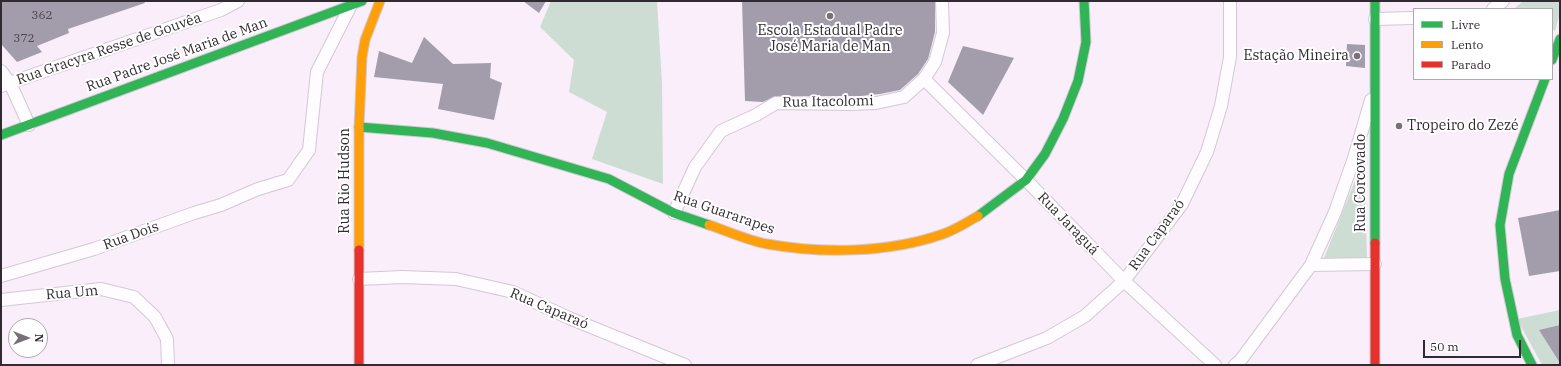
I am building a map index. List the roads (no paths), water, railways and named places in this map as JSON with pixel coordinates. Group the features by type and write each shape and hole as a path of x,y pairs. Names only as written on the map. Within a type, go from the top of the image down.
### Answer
{"street":[{"name":"Rua Gracyra Resse de Gouvêa","path":"5,85 221,10 238,1"},
{"name":"Rua Rio Hudson","path":"359,365 359,127 362,57 365,40 380,1"},
{"name":"Rua Itacolomi","path":"674,213 695,166 721,131 756,115 776,103 876,103 904,97 924,79 935,62 943,33 942,1"},
{"name":"Rua Guararapes","path":"359,127 433,133 487,143 609,179 674,213 766,244 812,249 868,249 907,245 944,234 979,216 1026,180 1045,154 1063,119 1078,80 1086,42 1084,1"},
{"name":"Rua Caparaó","path":"977,365 1048,338 1085,316 1124,281 1182,204 1207,152 1221,106 1230,57 1230,1"},
{"name":"Rua Corcovado","path":"1375,1 1375,365"},
{"path":"1494,8 1503,1"},
{"name":"Rua Padre José Maria de Man","path":"1,135 356,3"},
{"name":"Rua Dois","path":"1,276 94,249 194,213 221,205 258,189 288,180 309,150 317,72 356,3"},
{"path":"1375,19 1413,18"},
{"path":"1553,56 1557,39"},
{"path":"1,71 5,85 29,125"},
{"name":"Rua Jaraguá","path":"924,79 1026,180 1124,281 1215,365"},
{"path":"1532,365 1517,335 1505,279 1500,225 1509,174 1545,80"},
{"path":"1235,365 1249,349 1311,265 1335,212 1354,158 1376,86"},
{"path":"1311,265 1376,264"},
{"name":"Rua Caparaó","path":"359,279 402,277 456,279 513,292 569,318 684,365"},
{"name":"Rua Um","path":"1,300 101,289 134,297 155,317 167,339 168,365"}],"place":[{"name":"Escola Estadual Padre José Maria de Man","path":"830,16"},
{"name":"Estação Mineira","path":"1357,56"},
{"name":"Tropeiro do Zezé","path":"1399,126"}]}
